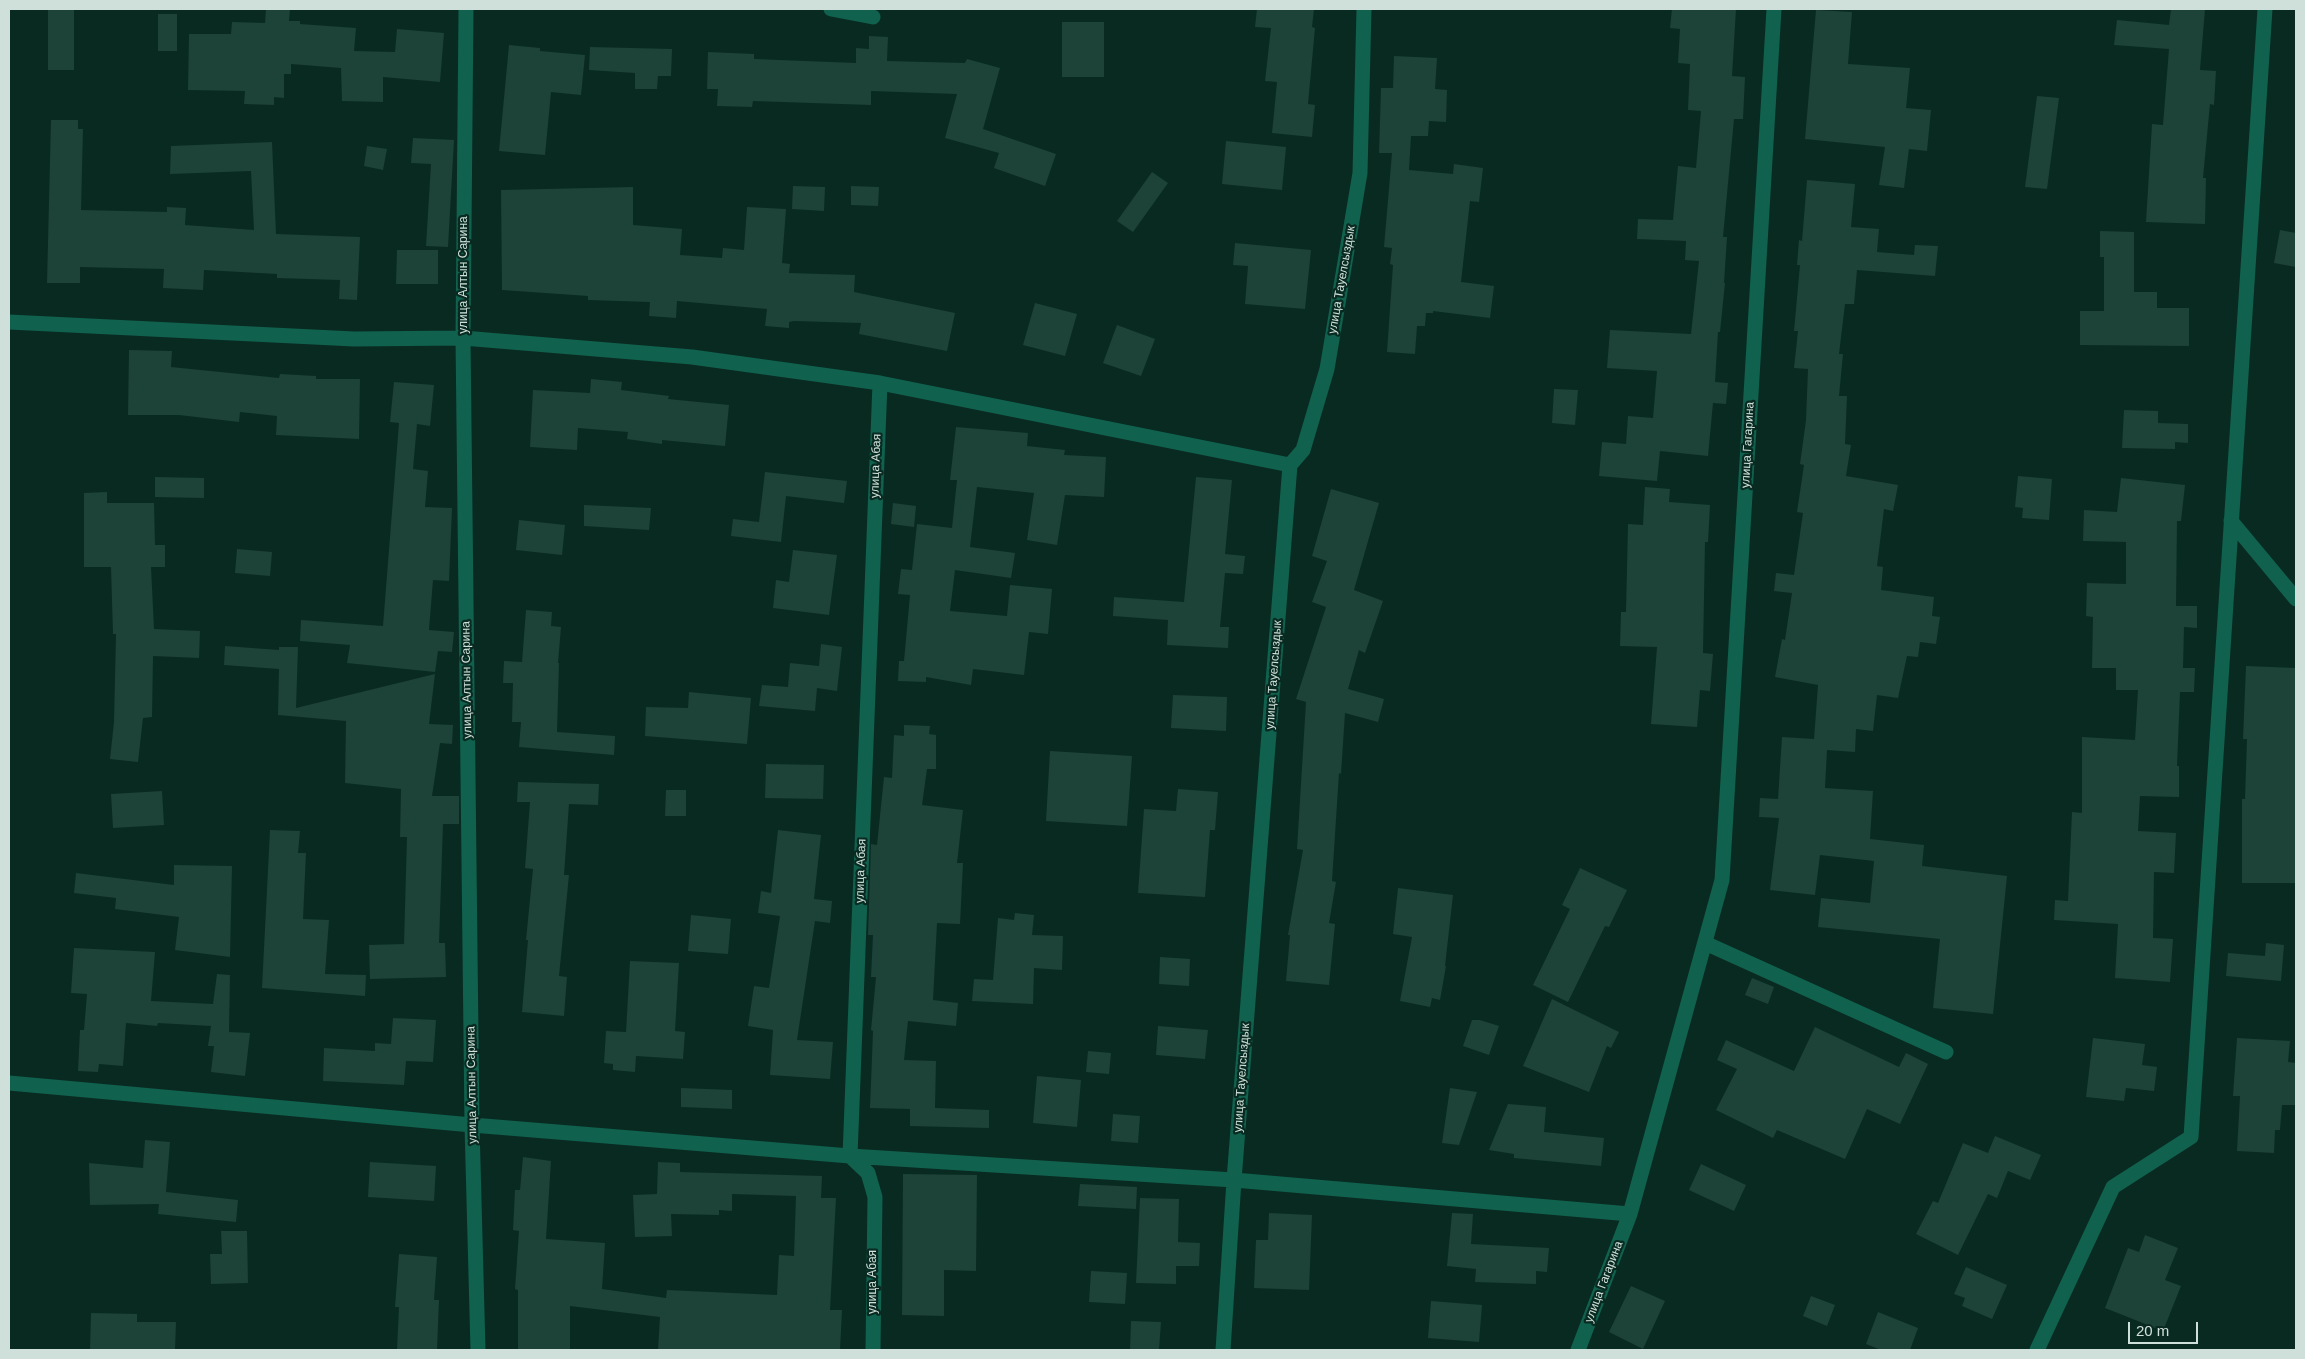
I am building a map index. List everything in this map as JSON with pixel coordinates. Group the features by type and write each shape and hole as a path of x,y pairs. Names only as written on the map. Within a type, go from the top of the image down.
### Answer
{"street":[{"name":"улица Алтын Сарина","path":"466,9 463,338 472,1125 478,1350"},
{"path":"831,9 873,17"},
{"name":"улица Тауелсыздык","path":"1224,1350 1234,1180 1290,465 1303,450 1327,369 1360,173 1364,9"},
{"name":"улица Гагарина","path":"1578,1350 1630,1214 1722,880 1774,9"},
{"path":"2037,1350 2112,1187 2191,1137 2265,9"},
{"path":"9,322 354,339 463,338 692,357 880,383 1290,465"},
{"name":"улица Абая","path":"873,1350 875,1197 868,1173 850,1156 880,383"},
{"path":"2231,521 2296,599"},
{"path":"1705,944 1946,1052"},
{"path":"9,1082 472,1125 850,1156 1234,1180 1630,1214"}],"building":[{"path":"48,9 74,9 74,70 48,70"},
{"path":"266,9 290,9 289,21 300,21 300,24 356,28 354,51 395,52 397,29 444,33 440,82 383,77 383,102 342,101 341,68 291,64 291,74 284,74 284,98 274,97 274,105 244,104 245,91 188,90 189,34 231,34 232,22 265,23"},
{"path":"1257,9 1314,9 1312,27 1315,28 1308,104 1315,105 1312,137 1272,133 1277,82 1265,81 1271,28 1255,27"},
{"path":"1672,9 1736,9 1732,76 1745,77 1743,119 1734,119 1723,237 1727,237 1725,283 1720,332 1718,332 1715,382 1728,383 1726,404 1713,403 1708,456 1660,451 1657,481 1599,476 1602,442 1626,444 1628,416 1653,418 1657,371 1607,368 1610,330 1691,334 1699,261 1685,260 1686,241 1637,239 1638,219 1673,220 1678,166 1696,168 1701,111 1688,110 1690,64 1678,63 1680,29 1670,28"},
{"path":"2171,9 2205,9 2200,70 2216,71 2214,105 2210,104 2203,178 2206,178 2205,224 2146,222 2152,124 2163,125 2169,49 2114,45 2117,20 2169,25"},
{"path":"1816,10 1852,12 1848,64 1910,68 1906,108 1931,110 1927,151 1909,149 1904,188 1879,185 1885,147 1805,139"},
{"path":"158,14 177,14 177,51 158,51"},
{"path":"1062,22 1104,22 1104,77 1062,77"},
{"path":"869,36 888,37 887,61 965,63 967,59 1000,68 983,129 1056,154 1045,186 994,168 999,153 945,138 957,94 871,91 871,105 753,101 752,107 717,106 718,89 707,89 708,52 754,54 754,59 856,63 856,48 869,49"},
{"path":"509,45 540,48 540,51 585,55 581,95 551,92 545,155 499,151"},
{"path":"590,47 672,49 671,76 658,76 657,89 635,89 635,73 589,70"},
{"path":"1394,56 1437,58 1435,89 1447,90 1446,122 1429,121 1428,136 1411,136 1409,170 1453,174 1454,164 1483,168 1479,202 1470,201 1461,282 1494,286 1490,318 1433,311 1433,313 1426,313 1425,326 1417,326 1415,354 1387,352 1393,265 1390,264 1392,248 1384,247 1392,153 1379,153 1381,88 1393,88"},
{"path":"2037,96 2059,98 2047,189 2025,187"},
{"path":"51,120 78,120 78,129 83,129 81,210 167,212 167,207 186,208 185,225 254,230 251,171 170,174 171,146 272,142 276,234 360,237 357,300 339,299 340,280 277,278 277,274 204,270 203,290 163,288 164,269 80,267 80,283 47,283"},
{"path":"413,138 454,140 448,247 426,246 431,164 411,163"},
{"path":"1226,141 1286,147 1282,190 1222,184"},
{"path":"367,146 387,149 383,170 364,166"},
{"path":"1152,172 1168,183 1133,232 1117,221"},
{"path":"1807,180 1855,184 1851,227 1879,229 1877,252 1914,255 1915,245 1938,246 1935,276 1857,270 1854,304 1845,304 1839,354 1843,354 1839,396 1847,396 1845,444 1851,445 1846,476 1898,485 1893,511 1884,509 1877,566 1883,567 1881,590 1934,597 1932,616 1940,617 1936,644 1920,642 1918,657 1907,656 1898,698 1877,695 1873,731 1856,729 1855,752 1827,750 1825,788 1873,791 1870,839 1924,845 1922,866 2007,876 1993,1014 1933,1008 1940,939 1818,927 1821,898 1870,903 1874,861 1820,855 1815,895 1770,890 1779,818 1759,817 1760,798 1778,799 1782,737 1814,739 1818,685 1775,677 1782,639 1785,640 1792,593 1774,591 1776,573 1794,575 1803,513 1797,512 1804,465 1800,464 1806,420 1808,369 1794,368 1798,331 1794,331 1800,265 1797,265 1799,240 1802,241"},
{"path":"793,186 825,187 824,211 792,209"},
{"path":"851,186 879,187 878,206 851,205"},
{"path":"633,187 633,225 682,229 680,255 722,258 723,248 744,250 747,207 786,209 782,263 790,264 789,273 855,275 854,292 955,313 947,351 859,334 861,323 794,321 789,322 789,328 765,326 767,309 677,301 676,318 649,316 650,302 588,300 588,296 502,290 501,190"},
{"path":"2280,230 2296,233 2296,267 2274,263"},
{"path":"2100,231 2134,232 2134,292 2157,292 2157,308 2189,308 2189,346 2080,345 2080,311 2104,311 2104,257 2100,257"},
{"path":"1235,243 1311,250 1305,309 1245,304 1248,266 1233,265"},
{"path":"397,250 438,250 438,284 396,284"},
{"path":"1035,303 1077,314 1065,356 1023,345"},
{"path":"1117,325 1155,339 1141,376 1103,363"},
{"path":"129,350 172,351 171,367 279,378 280,374 316,376 316,379 360,379 359,439 276,435 277,416 240,412 239,422 179,415 128,415"},
{"path":"591,379 622,382 621,390 669,396 668,399 729,405 725,446 662,440 662,444 627,439 628,432 578,428 577,450 530,447 533,390 590,393"},
{"path":"394,382 434,385 430,426 417,424 413,469 428,471 425,507 452,508 449,581 433,580 429,630 454,632 452,652 438,651 435,672 347,663 350,645 300,641 301,620 383,626 399,423 390,422"},
{"path":"1554,389 1578,390 1575,425 1552,423"},
{"path":"2124,410 2158,411 2158,423 2188,424 2188,443 2175,442 2175,449 2122,448"},
{"path":"956,427 1028,433 1027,446 1065,450 1064,455 1106,457 1104,497 1065,495 1057,545 1027,540 1034,493 977,487 970,547 1015,553 1011,578 955,570 950,611 1007,616 1010,585 1052,589 1048,634 1029,632 1024,675 973,669 971,685 926,677 926,682 898,681 899,661 904,661 910,595 898,594 901,569 912,570 917,524 952,528 957,480 950,480"},
{"path":"765,472 847,481 844,503 786,496 781,542 731,536 733,519 759,522"},
{"path":"2018,476 2052,479 2049,520 2022,518 2023,508 2015,507"},
{"path":"155,477 204,478 204,498 155,497"},
{"path":"1196,477 1232,480 1225,554 1245,556 1243,574 1225,573 1220,627 1229,627 1228,648 1167,645 1168,620 1113,616 1114,597 1184,602"},
{"path":"2121,478 2185,485 2181,521 2177,521 2176,606 2197,606 2197,628 2184,627 2183,668 2195,668 2194,692 2180,692 2177,766 2179,766 2179,797 2140,796 2138,831 2176,833 2174,873 2154,872 2153,938 2173,939 2170,982 2115,978 2118,924 2054,920 2055,900 2068,901 2072,812 2082,813 2082,737 2135,740 2138,690 2116,690 2116,668 2092,668 2093,617 2086,616 2087,583 2126,584 2126,542 2083,541 2084,510 2117,512"},
{"path":"1645,487 1670,489 1669,502 1710,505 1708,542 1705,542 1703,653 1713,654 1710,691 1700,690 1697,727 1651,724 1657,647 1620,646 1621,612 1626,612 1628,524 1643,525"},
{"path":"1331,489 1379,503 1354,590 1383,601 1365,653 1359,650 1348,689 1384,699 1378,722 1345,713 1332,881 1336,882 1329,923 1335,924 1329,985 1286,981 1290,935 1288,935 1303,850 1297,849 1306,702 1296,699 1326,607 1312,602 1327,561 1312,556"},
{"path":"107,492 107,503 154,503 155,545 165,545 165,567 151,567 154,629 200,631 199,658 153,656 152,717 143,718 138,762 110,759 114,722 116,634 113,634 111,567 84,567 84,493"},
{"path":"893,503 916,506 914,527 891,524"},
{"path":"584,505 651,508 649,530 584,526"},
{"path":"519,520 565,525 562,555 516,550"},
{"path":"237,549 272,552 270,576 235,573"},
{"path":"793,550 837,555 829,615 773,608 776,580 789,582"},
{"path":"526,610 552,612 551,626 561,627 558,663 557,732 615,736 614,755 519,747 521,722 512,722 513,683 503,683 504,661 522,662"},
{"path":"821,644 842,647 837,691 817,688 815,711 759,706 762,685 788,687 790,663 819,666"},
{"path":"225,646 279,650 279,647 298,647 296,708 435,674 429,724 453,725 452,744 440,743 432,796 459,796 459,824 443,824 439,943 445,943 446,977 370,979 369,945 404,944 407,837 400,837 401,789 345,783 346,721 278,715 279,669 224,665"},
{"path":"2246,666 2296,668 2296,883 2242,883 2242,799 2245,799 2247,739 2243,739"},
{"path":"689,692 751,698 747,744 645,736 646,707 688,708"},
{"path":"1173,695 1227,697 1226,731 1171,728"},
{"path":"904,725 930,726 929,734 936,735 936,769 927,769 922,805 963,810 957,863 963,863 960,924 937,923 933,1000 958,1003 956,1026 908,1021 904,1060 936,1061 935,1108 989,1110 989,1128 910,1126 910,1109 870,1108 873,1031 871,1030 876,977 871,977 873,935 868,935 871,844 877,845 884,777 892,778 894,735 904,736"},
{"path":"1050,751 1132,756 1127,826 1046,821"},
{"path":"766,764 824,765 823,799 765,798"},
{"path":"518,782 599,784 598,805 569,804 564,875 569,875 559,976 567,977 564,1016 522,1012 528,940 526,940 533,869 525,868 530,802 517,802"},
{"path":"1178,789 1218,792 1215,830 1210,830 1205,897 1138,893 1144,809 1176,811"},
{"path":"666,790 686,790 686,816 665,816"},
{"path":"162,791 164,825 113,828 111,794"},
{"path":"270,830 300,831 298,853 306,853 303,919 329,920 325,974 366,975 365,996 262,988"},
{"path":"778,830 821,835 814,899 832,901 830,923 815,921 797,1040 833,1042 830,1079 770,1075 773,1030 748,1026 754,986 769,988 780,916 758,913 761,891 771,893"},
{"path":"174,865 232,866 230,957 175,950 179,917 115,909 116,898 74,893 76,873 174,885"},
{"path":"1580,868 1627,890 1609,927 1605,926 1568,1002 1533,985 1570,909 1562,905"},
{"path":"1398,888 1453,895 1446,966 1440,1000 1432,998 1430,1007 1400,1001 1412,937 1393,934"},
{"path":"1015,913 1034,915 1032,935 1063,936 1062,970 1034,968 1033,1004 972,1001 974,979 993,980 998,918 1014,920"},
{"path":"691,915 731,919 728,954 688,951"},
{"path":"2266,943 2284,945 2281,981 2226,976 2228,953 2265,956"},
{"path":"74,948 155,952 151,1001 213,1004 217,974 230,975 229,1032 250,1033 245,1076 211,1072 214,1046 208,1046 211,1026 158,1023 157,1026 126,1023 123,1066 99,1064 98,1072 78,1071 80,1030 84,1030 87,994 71,993"},
{"path":"1160,957 1190,959 1189,986 1159,984"},
{"path":"630,961 679,963 675,1031 685,1032 683,1059 636,1056 635,1072 613,1070 613,1064 604,1063 606,1031 626,1032"},
{"path":"1752,978 1774,987 1768,1004 1745,995"},
{"path":"1552,999 1619,1032 1611,1048 1607,1046 1589,1092 1523,1066"},
{"path":"393,1018 436,1020 433,1062 406,1061 404,1085 323,1081 324,1048 375,1051 375,1043 391,1044"},
{"path":"1472,1020 1480,1020 1499,1026 1489,1055 1463,1046"},
{"path":"1158,1026 1208,1030 1205,1059 1156,1055"},
{"path":"1815,1027 1899,1067 1906,1053 1928,1064 1900,1124 1867,1109 1845,1159 1777,1130 1773,1138 1716,1110 1737,1069 1717,1060 1726,1040 1794,1071"},
{"path":"2093,1038 2145,1044 2142,1065 2157,1067 2154,1091 2126,1088 2124,1101 2086,1097"},
{"path":"2237,1038 2290,1041 2288,1062 2296,1063 2296,1105 2282,1105 2280,1130 2275,1130 2274,1153 2237,1151 2240,1096 2233,1096"},
{"path":"1088,1051 1111,1053 1109,1074 1086,1072"},
{"path":"1037,1076 1081,1080 1077,1127 1033,1123"},
{"path":"681,1088 732,1090 732,1109 681,1107"},
{"path":"1450,1088 1477,1092 1459,1145 1442,1143"},
{"path":"1508,1104 1546,1107 1544,1132 1604,1138 1601,1166 1514,1158 1514,1154 1489,1150"},
{"path":"1113,1114 1140,1116 1138,1143 1111,1141"},
{"path":"1995,1136 2041,1155 2030,1180 2008,1171 1997,1198 1988,1194 1958,1255 1916,1234 1933,1201 1938,1203 1963,1143 1988,1153"},
{"path":"145,1140 170,1142 166,1192 238,1200 236,1222 158,1214 159,1204 90,1205 89,1163 143,1168"},
{"path":"523,1157 551,1161 546,1239 605,1243 602,1289 666,1298 667,1290 777,1295 779,1255 794,1256 796,1196 732,1194 732,1211 719,1210 719,1215 671,1214 672,1236 635,1237 633,1195 657,1194 658,1162 680,1163 680,1172 822,1176 821,1198 836,1198 830,1310 842,1310 840,1350 658,1350 660,1317 570,1306 570,1350 518,1350 518,1290 515,1289 519,1231 513,1230 515,1190 520,1190"},
{"path":"370,1162 436,1166 434,1201 368,1197"},
{"path":"1701,1164 1746,1185 1734,1211 1689,1190"},
{"path":"903,1174 977,1175 976,1271 944,1270 944,1316 902,1315"},
{"path":"1080,1184 1137,1187 1136,1209 1078,1206"},
{"path":"1140,1198 1179,1199 1178,1242 1200,1243 1199,1266 1176,1266 1176,1284 1136,1283"},
{"path":"1269,1213 1312,1215 1309,1290 1254,1288 1256,1240 1268,1240"},
{"path":"1452,1213 1473,1214 1471,1244 1549,1248 1547,1272 1536,1271 1536,1284 1475,1282 1476,1269 1447,1266"},
{"path":"221,1231 247,1231 248,1283 211,1284 210,1254 222,1254"},
{"path":"2145,1235 2178,1248 2165,1280 2181,1286 2163,1331 2105,1308 2128,1248 2139,1252"},
{"path":"399,1254 437,1257 434,1300 439,1300 437,1350 397,1350 399,1307 395,1307"},
{"path":"1966,1267 2007,1285 1992,1319 1962,1306 1965,1298 1954,1294"},
{"path":"1091,1271 1127,1273 1125,1304 1089,1302"},
{"path":"1631,1286 1665,1301 1643,1349 1609,1332"},
{"path":"1811,1296 1835,1305 1827,1326 1803,1316"},
{"path":"1431,1301 1482,1305 1479,1342 1428,1338"},
{"path":"1878,1312 1918,1328 1910,1350 1881,1350 1866,1344"},
{"path":"91,1313 137,1314 137,1322 176,1322 175,1350 90,1350"},
{"path":"1131,1321 1161,1322 1159,1350 1130,1350"}]}
